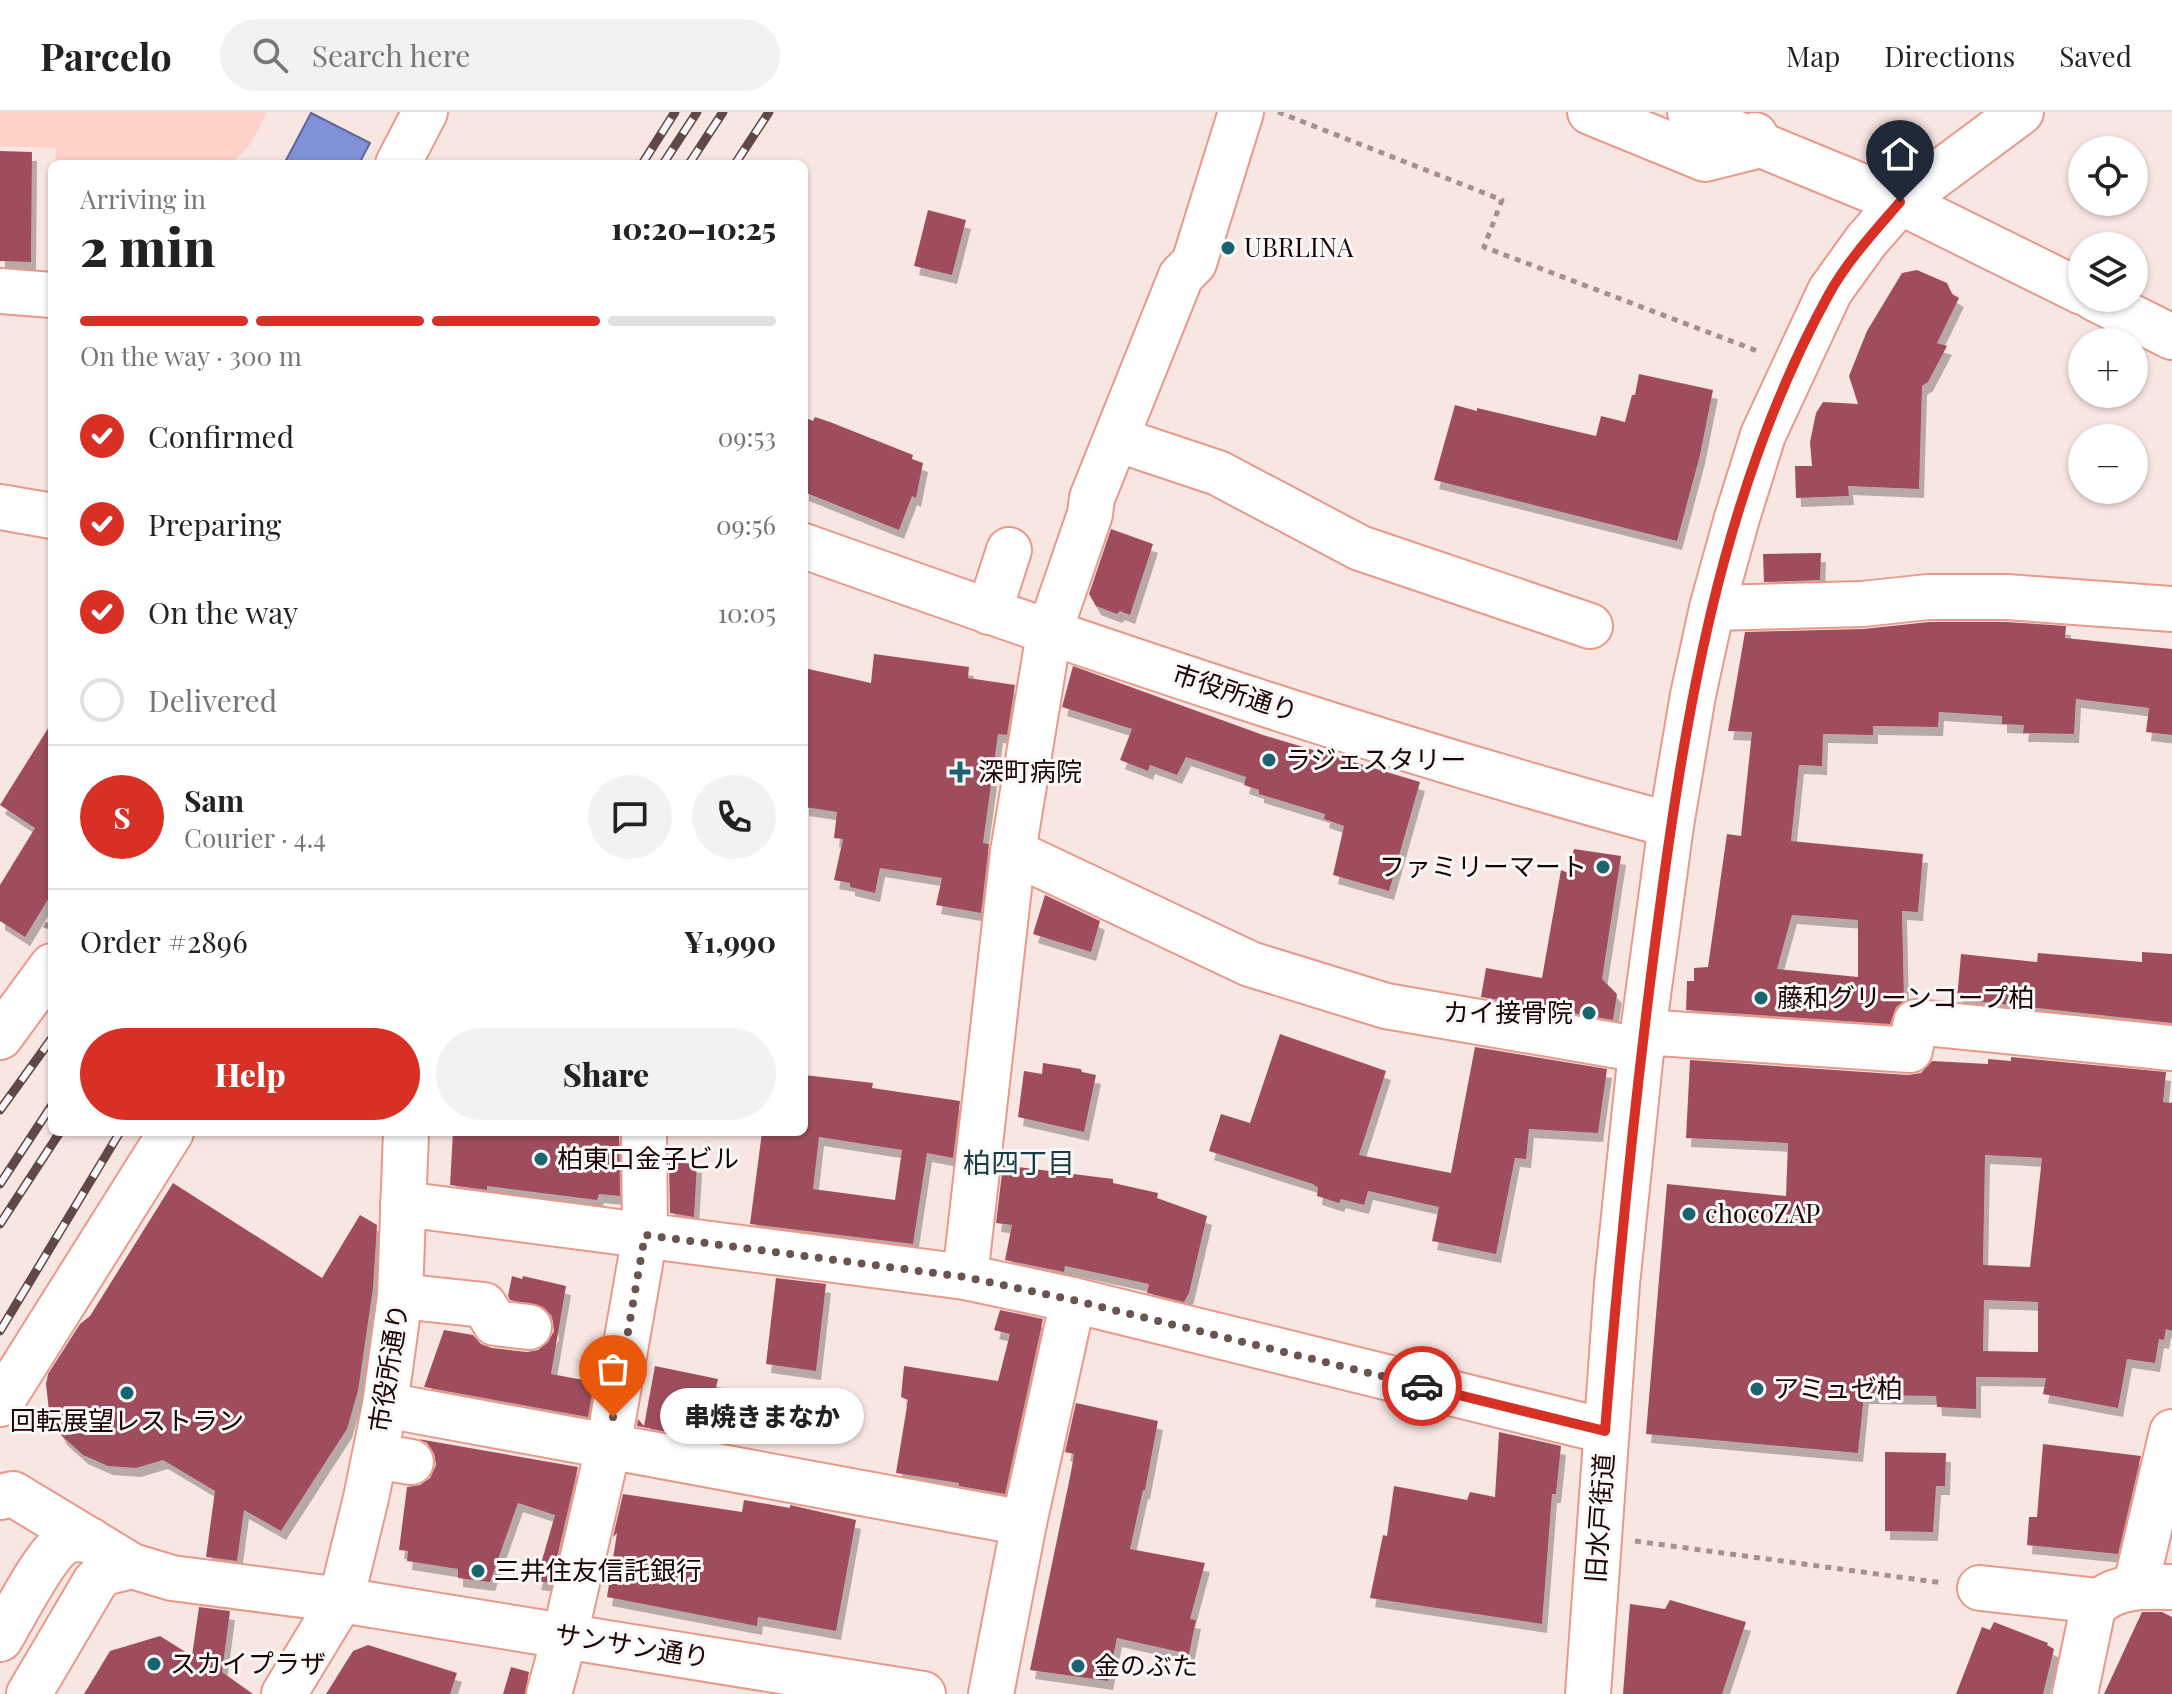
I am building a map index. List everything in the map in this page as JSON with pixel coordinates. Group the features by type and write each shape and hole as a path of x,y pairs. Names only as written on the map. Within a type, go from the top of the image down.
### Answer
{"street":[{"path":"400,160 425,112"},
{"path":"965,1277 1013,852 1049,633 1090,514 1092,498 1181,276 1194,263 1241,112"},
{"path":"1590,112 1705,159 1725,122 1900,202 2068,285"},
{"name":"旧水戸街道","path":"1588,1694 1617,1284 1642,1041 1671,825 1693,695 1712,608 1763,435 1830,291 1866,241 1900,202 2013,114"},
{"path":"0,291 48,295"},
{"path":"2122,312 2172,337"},
{"path":"1116,439 1218,473 1360,548 1590,626"},
{"path":"0,507 48,515"},
{"name":"市役所通り","path":"808,547 1049,633 1527,786 1671,825"},
{"path":"989,612 1009,550"},
{"path":"1712,608 2007,597 2172,609"},
{"path":"1013,852 1250,964 1386,1006 1642,1041 1910,1050 1916,1022 2172,1048"},
{"path":"0,1037 48,971"},
{"path":"0,1404 168,1136"},
{"name":"市役所通り","path":"284,1694 341,1600 393,1459 385,1405 400,1296 406,1136"},
{"path":"549,1694 608,1448 645,1235 644,1136"},
{"path":"403,1204 965,1277 1073,1300 1605,1431"},
{"path":"400,1296 484,1305 495,1323 529,1313"},
{"path":"991,1694 1024,1523 1073,1300"},
{"path":"385,1405 1024,1523"},
{"path":"2136,1591 2172,1432"},
{"name":"サンサン通り","path":"4,1492 132,1566 172,1578 341,1600 923,1694"},
{"path":"0,1639 52,1553 65,1542 90,1540"},
{"path":"29,1694 95,1582 104,1573 132,1566"},
{"path":"1980,1588 2136,1591"},
{"path":"2075,1694 2093,1608 2136,1591"}],"path":[{"path":"1277,112 1502,200 1484,247 1794,365"},
{"path":"1599,1536 1980,1588"}],"shaded area":[{"path":"0,112 267,112 251,143 236,160 55,160 56,148 0,146"}],"water":[{"path":"311,113 370,143 361,160 286,160"}],"building":[{"path":"0,151 32,152 31,262 0,261"},
{"path":"928,210 966,220 952,275 914,266"},
{"path":"1917,270 1947,283 1952,294 1959,298 1937,343 1947,346 1928,382 1922,386 1919,489 1848,486 1849,496 1796,498 1795,466 1812,466 1810,442 1816,413 1823,402 1858,404 1849,376 1867,331 1902,273"},
{"path":"1639,374 1713,390 1700,455 1677,541 1434,480 1455,405 1596,436 1601,416 1625,422"},
{"path":"815,417 830,422 913,455 912,459 923,463 916,498 912,496 899,530 808,494 808,419 813,421"},
{"path":"1111,529 1153,544 1130,615 1096,606 1089,594"},
{"path":"1821,553 1820,580 1764,582 1763,554"},
{"path":"1929,622 2006,622 2066,626 2065,638 2172,649 2172,735 2146,732 2149,708 2076,699 2074,734 2023,733 2024,725 2002,724 2002,716 1939,712 1938,727 1873,726 1873,735 1823,734 1822,766 1799,765 1791,841 1923,854 1918,912 1902,911 1904,1001 1896,1007 1890,1024 1686,1010 1687,981 1694,981 1694,968 1708,967 1727,834 1741,836 1752,732 1728,731 1745,632 1863,629","holes":["1792,915 1858,920 1858,977 1777,969"]},
{"path":"874,654 969,667 968,678 1015,685 1007,735 998,734 983,843 989,844 981,913 936,905 942,878 880,868 875,893 834,880 843,839 834,838 837,812 808,808 808,669 871,683"},
{"path":"1073,666 1263,735 1420,782 1389,891 1333,875 1344,826 1324,819 1325,814 1259,794 1259,790 1244,785 1246,777 1186,757 1177,775 1150,765 1148,771 1120,760 1132,729 1062,707"},
{"path":"48,728 48,900 25,937 0,921 0,885 35,828 0,805"},
{"path":"1574,849 1621,856 1602,979 1617,994 1613,1020 1481,997 1486,968 1542,978 1561,870 1568,873"},
{"path":"1045,895 1100,921 1091,952 1033,934"},
{"path":"2142,952 2172,954 2172,1023 1957,999 1961,954 2037,962 2038,953 2142,962"},
{"path":"1280,1034 1386,1071 1359,1155 1451,1173 1475,1047 1607,1069 1598,1133 1529,1129 1526,1159 1515,1158 1496,1254 1432,1241 1439,1207 1368,1191 1364,1205 1341,1199 1339,1203 1317,1196 1318,1188 1313,1184 1209,1151 1221,1114 1250,1123"},
{"path":"2011,1057 2166,1072 2163,1102 2172,1103 2172,1331 2166,1329 2164,1340 2159,1339 2155,1363 2127,1359 2118,1408 2043,1394 2046,1378 1976,1377 1976,1409 1937,1407 1936,1396 1864,1395 1858,1453 1646,1434 1667,1184 1786,1196 1788,1143 1686,1138 1690,1060 1908,1075 1921,1073 1932,1061 1988,1064 1988,1059 2011,1061","holes":["1985,1155 2042,1158 2030,1267 1983,1265","1984,1300 2038,1302 2038,1352 1983,1351"]},
{"path":"1043,1063 1081,1069 1082,1072 1096,1075 1084,1132 1018,1117 1024,1071 1042,1074"},
{"path":"808,1075 873,1083 872,1088 960,1101 953,1158 927,1153 913,1244 750,1224 761,1136 808,1136","holes":["819,1137 902,1150 895,1200 813,1189"]},
{"name":"柏東口金子ビル","path":"453,1136 619,1136 620,1196 599,1194 597,1200 487,1186 487,1190 450,1185"},
{"path":"669,1162 697,1164 694,1217 670,1213"},
{"path":"1003,1165 1113,1179 1113,1183 1158,1193 1157,1198 1207,1216 1189,1293 1184,1302 1147,1293 1149,1284 1065,1266 1064,1272 1005,1260 1012,1225 996,1223"},
{"path":"173,1183 322,1278 360,1215 377,1225 373,1288 358,1391 347,1429 281,1531 244,1510 237,1561 206,1557 215,1491 163,1460 136,1468 108,1466 83,1455 62,1436 49,1411 48,1374 80,1324 90,1316"},
{"path":"512,1276 566,1286 551,1374 594,1382 588,1417 424,1387 444,1330 473,1335 481,1344 492,1348 527,1352 538,1350 548,1342 554,1331 552,1316 543,1307 510,1300"},
{"path":"776,1278 826,1284 816,1371 766,1364"},
{"path":"1000,1310 1043,1319 1005,1494 896,1473 908,1400 901,1397 904,1366 998,1381 1010,1334 994,1330"},
{"path":"655,1366 718,1379 704,1439 637,1426 638,1419 644,1426"},
{"path":"1076,1403 1158,1421 1130,1549 1205,1563 1190,1619 1196,1620 1189,1654 1117,1638 1108,1681 1030,1670 1071,1472 1074,1454 1065,1452"},
{"path":"1499,1432 1561,1446 1556,1494 1552,1494 1542,1624 1370,1598 1383,1535 1387,1536 1394,1486 1467,1500 1470,1492 1495,1497"},
{"path":"418,1439 578,1467 551,1583 536,1581 555,1515 518,1503 490,1582 458,1578 458,1569 407,1561 408,1551 399,1550 407,1487 420,1485 430,1478 436,1465 434,1453 427,1443"},
{"path":"2043,1444 2141,1456 2118,1554 2027,1545 2029,1517 2037,1517"},
{"path":"1885,1452 1946,1453 1945,1486 1936,1486 1933,1532 1885,1531"},
{"path":"623,1494 742,1512 744,1500 790,1508 790,1505 856,1520 836,1631 758,1617 757,1626 607,1597 617,1533 613,1537"},
{"path":"1670,1600 1746,1622 1722,1694 1623,1694 1630,1604 1665,1609"},
{"name":"スカイプラザ","path":"199,1607 230,1611 222,1672 253,1694 84,1694 110,1651 160,1636 192,1656"},
{"path":"2142,1612 2162,1612 2172,1617 2172,1694 2104,1694"},
{"path":"1994,1622 2048,1643 2054,1649 2043,1694 1956,1694 1982,1627 1990,1630"},
{"path":"368,1645 457,1673 450,1694 326,1694 353,1651"},
{"path":"511,1667 529,1672 525,1694 503,1694"}],"railway":[{"path":"645,160 675,112"},
{"path":"666,160 697,112"},
{"path":"692,160 723,112"},
{"path":"738,160 769,112"},
{"path":"0,1110 48,1044"},
{"path":"0,1184 48,1111"},
{"path":"0,1224 57,1136"},
{"path":"0,1331 118,1136"}],"way so far":[{"path":"613,1417 645,1235 965,1277 1073,1300 1422,1386"}],"place":[{"name":"UBRLINA","path":"1228,248"},
{"name":"ラジェスタリー","path":"1269,760"},
{"name":"深町病院","path":"960,772"},
{"name":"ファミリーマート","path":"1603,867"},
{"name":"藤和グリーンコープ柏","path":"1761,998"},
{"name":"カイ接骨院","path":"1589,1013"},
{"name":"柏東口金子ビル","path":"541,1159"},
{"name":"chocoZAP","path":"1689,1214"},
{"name":"アミュゼ柏","path":"1757,1389"},
{"name":"回転展望レストラン","path":"127,1393"},
{"name":"串焼きまなか","path":"613,1417"},
{"name":"三井住友信託銀行","path":"478,1571"},
{"name":"スカイプラザ","path":"154,1664"},
{"name":"金のぶた","path":"1078,1666"}],"district":[{"name":"柏四丁目","path":"1019,1163"}],"route":[{"path":"1422,1386 1605,1431 1643,1032 1671,825 1693,695 1712,608 1763,435 1794,365 1830,291 1866,241 1900,202"}]}
